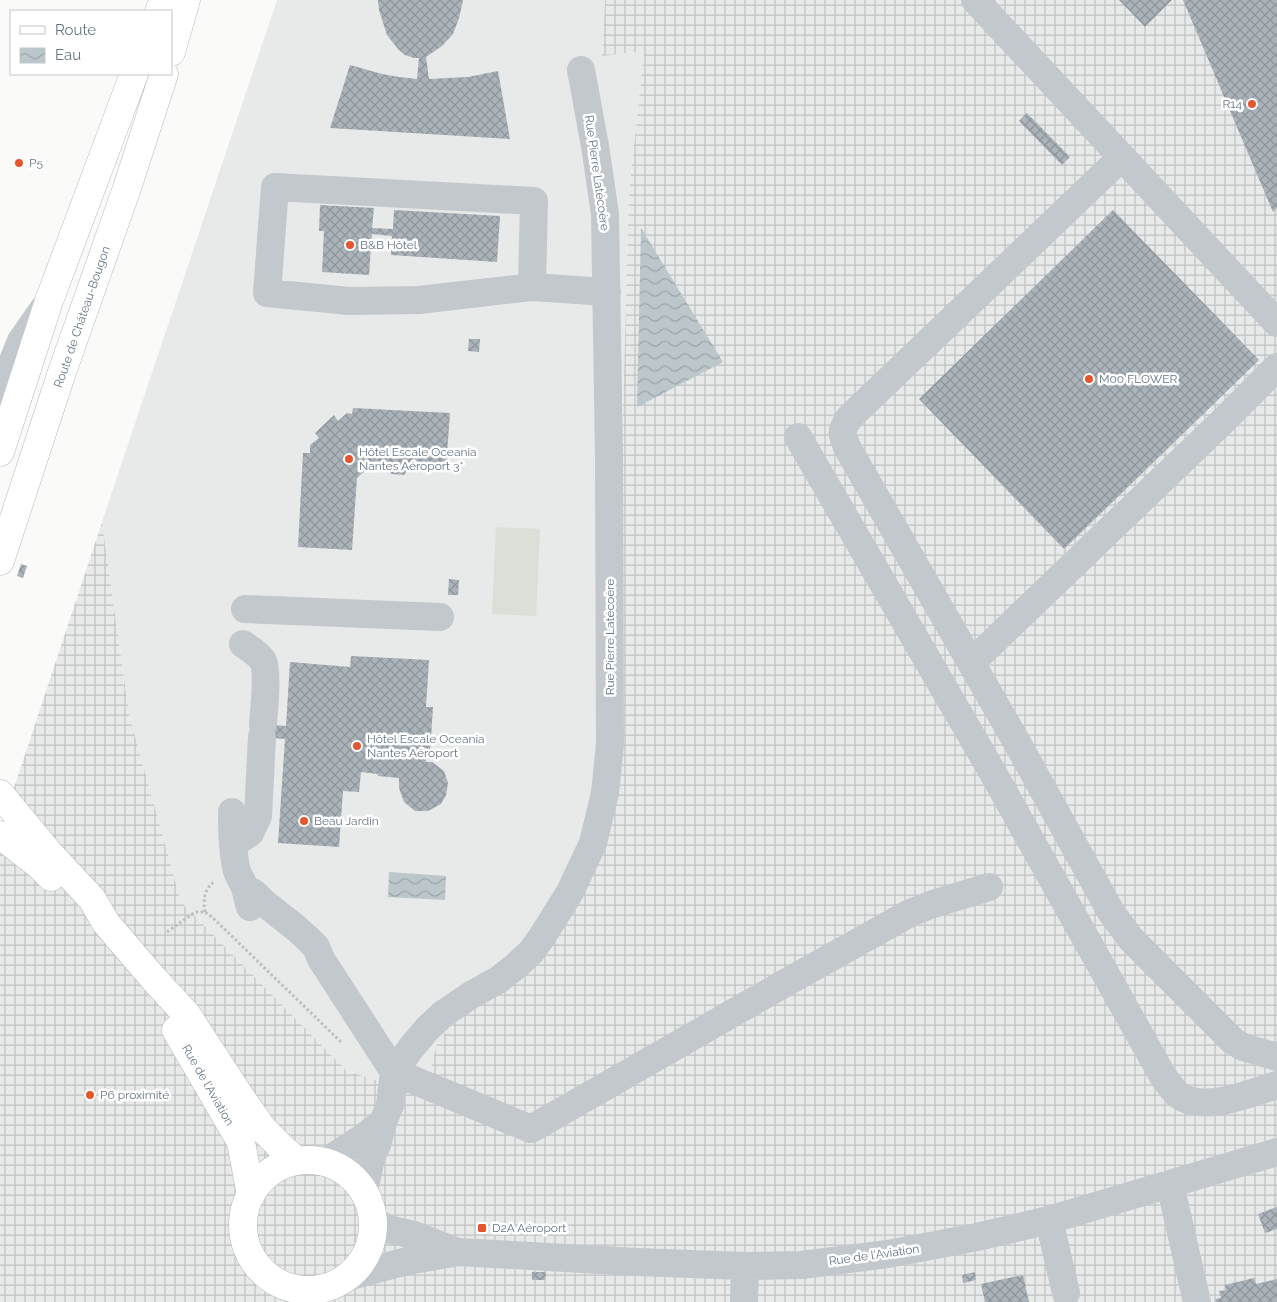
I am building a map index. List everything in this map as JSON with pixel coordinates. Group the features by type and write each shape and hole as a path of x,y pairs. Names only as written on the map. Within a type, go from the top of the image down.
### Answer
{"main road":[{"path":"172,49 186,0"},
{"path":"0,452 49,301 134,75"},
{"name":"Route de Château-Bougon","path":"0,561 61,375 127,188 164,75"},
{"name":"Rue de l'Aviation","path":"0,794 48,852 92,899 106,922 187,1015 263,1129 297,1161"},
{"name":"Rue de l'Aviation","path":"0,835 38,864 82,906 106,922"},
{"name":"Rue de l'Aviation","path":"153,978 173,1026 241,1142 251,1195"},
{"path":"297,1161 325,1162 340,1168 354,1178 364,1191 370,1205 373,1220 372,1236 367,1252 359,1266 347,1277 316,1295 302,1289 284,1285 271,1289 250,1255 245,1240 243,1225 245,1209 259,1182 270,1172 283,1165 297,1161"}],"street":[{"path":"975,0 1277,323"},
{"name":"Rue Pierre Latécoère","path":"398,1066 427,1029 443,1014 471,994 498,980 531,952 570,892 593,843 605,793 610,744 609,467 605,214 581,70"},
{"path":"1122,157 856,410 842,427 843,438 1112,912 1131,939 1233,1041 1244,1047 1277,1056"},
{"path":"532,287 534,201 275,187 267,293 349,301 419,300 532,287 607,292"},
{"path":"0,393 21,341 49,301"},
{"path":"971,662 1222,423 1277,367"},
{"path":"798,437 989,766 1164,1078 1176,1094 1187,1099 1205,1103 1228,1100 1276,1085"},
{"path":"245,609 440,617"},
{"path":"233,844 250,832 258,816 263,730 265,663 243,644"},
{"path":"232,812 233,844 238,877 246,889 254,893 316,947 321,959 398,1066 429,1072 484,1099 531,1129 817,964 910,913 990,887"},
{"path":"1233,1041 1238,1052 1250,1067 1276,1085"},
{"path":"364,1191 372,1158 390,1105 398,1066"},
{"path":"325,1162 364,1137 383,1122"},
{"name":"Rue de l'Aviation","path":"347,1277 407,1261 459,1252 745,1266 802,1265 888,1254 977,1237 1049,1220 1277,1152"},
{"path":"1170,1184 1197,1302"},
{"name":"Rue de l'Aviation","path":"373,1220 386,1229 414,1235 459,1252"},
{"path":"1049,1220 1066,1293"},
{"path":"744,1302 745,1266"}],"path":[{"path":"168,932 195,912 204,912 212,916 347,1048"}],"shaded area":[{"path":"277,0 605,0 602,56 644,51 629,194 622,443 624,738 610,821 587,888 567,922 429,1075 424,1095 347,1071 181,902 129,714 102,522"},
{"path":"605,0 1277,0 1277,1302 0,1302 0,830 102,522 129,714 181,902 347,1071 424,1095 437,1044 459,1015 567,922 587,888 610,821 624,738 622,443 629,194 644,51 602,56"},
{"path":"496,527 540,529 536,616 492,614"}],"water":[{"path":"641,228 723,362 637,407"},
{"path":"389,872 446,876 445,900 388,897"}],"building":[{"path":"378,0 463,0 453,34 442,46 426,57 429,79 468,77 498,71 510,139 330,128 350,65 382,74 417,79 419,58 405,55 387,35 379,10"},
{"path":"1119,0 1172,0 1145,27"},
{"name":"R14","path":"1183,0 1277,0 1277,208 1273,212"},
{"path":"1027,113 1070,157 1062,165 1019,121"},
{"path":"320,205 374,208 372,228 393,229 394,210 500,216 497,262 391,255 392,236 372,234 369,275 322,272 324,231 319,231"},
{"name":"M00 FLOWER","path":"1113,210 1259,360 1064,549 919,399"},
{"path":"469,339 480,339 479,352 468,351"},
{"path":"353,408 450,413 446,468 409,466 404,475 391,474 386,464 373,463 357,478 352,550 298,547 303,453 310,453 310,445 319,438 315,433 334,415 338,421 347,413 352,414"},
{"path":"21,564 27,566 23,578 17,576"},
{"path":"449,579 459,580 458,595 448,595"},
{"name":"Hôtel Escale Oceania Nantes Aéroport","path":"351,656 429,660 426,707 433,707 430,753 426,754 426,762 432,762 444,771 448,783 446,795 441,804 428,811 415,811 404,802 399,788 399,778 361,772 359,792 343,791 339,847 278,843 285,739 250,736 251,723 286,726 290,662 350,667"},
{"path":"1277,1207 1277,1229 1265,1233 1258,1214"},
{"path":"532,1272 546,1272 545,1280 532,1280"},
{"path":"975,1272 976,1280 963,1283 962,1275"},
{"path":"1023,1275 1029,1302 985,1302 981,1284"},
{"path":"1254,1278 1256,1284 1277,1279 1277,1302 1216,1302 1215,1299 1221,1298 1219,1291 1226,1290 1225,1285"}],"place":[{"name":"R14","path":"1252,104"},
{"name":"P5","path":"19,163"},
{"name":"B&B Hôtel","path":"350,245"},
{"name":"M00 FLOWER","path":"1089,379"},
{"name":"Hôtel Escale Oceania Nantes Aéroport 3*","path":"349,459"},
{"name":"Hôtel Escale Oceania Nantes Aéroport","path":"357,746"},
{"name":"Beau Jardin","path":"304,821"},
{"name":"P6 proximité","path":"90,1095"},
{"name":"D2A Aéroport","path":"482,1228"}]}
